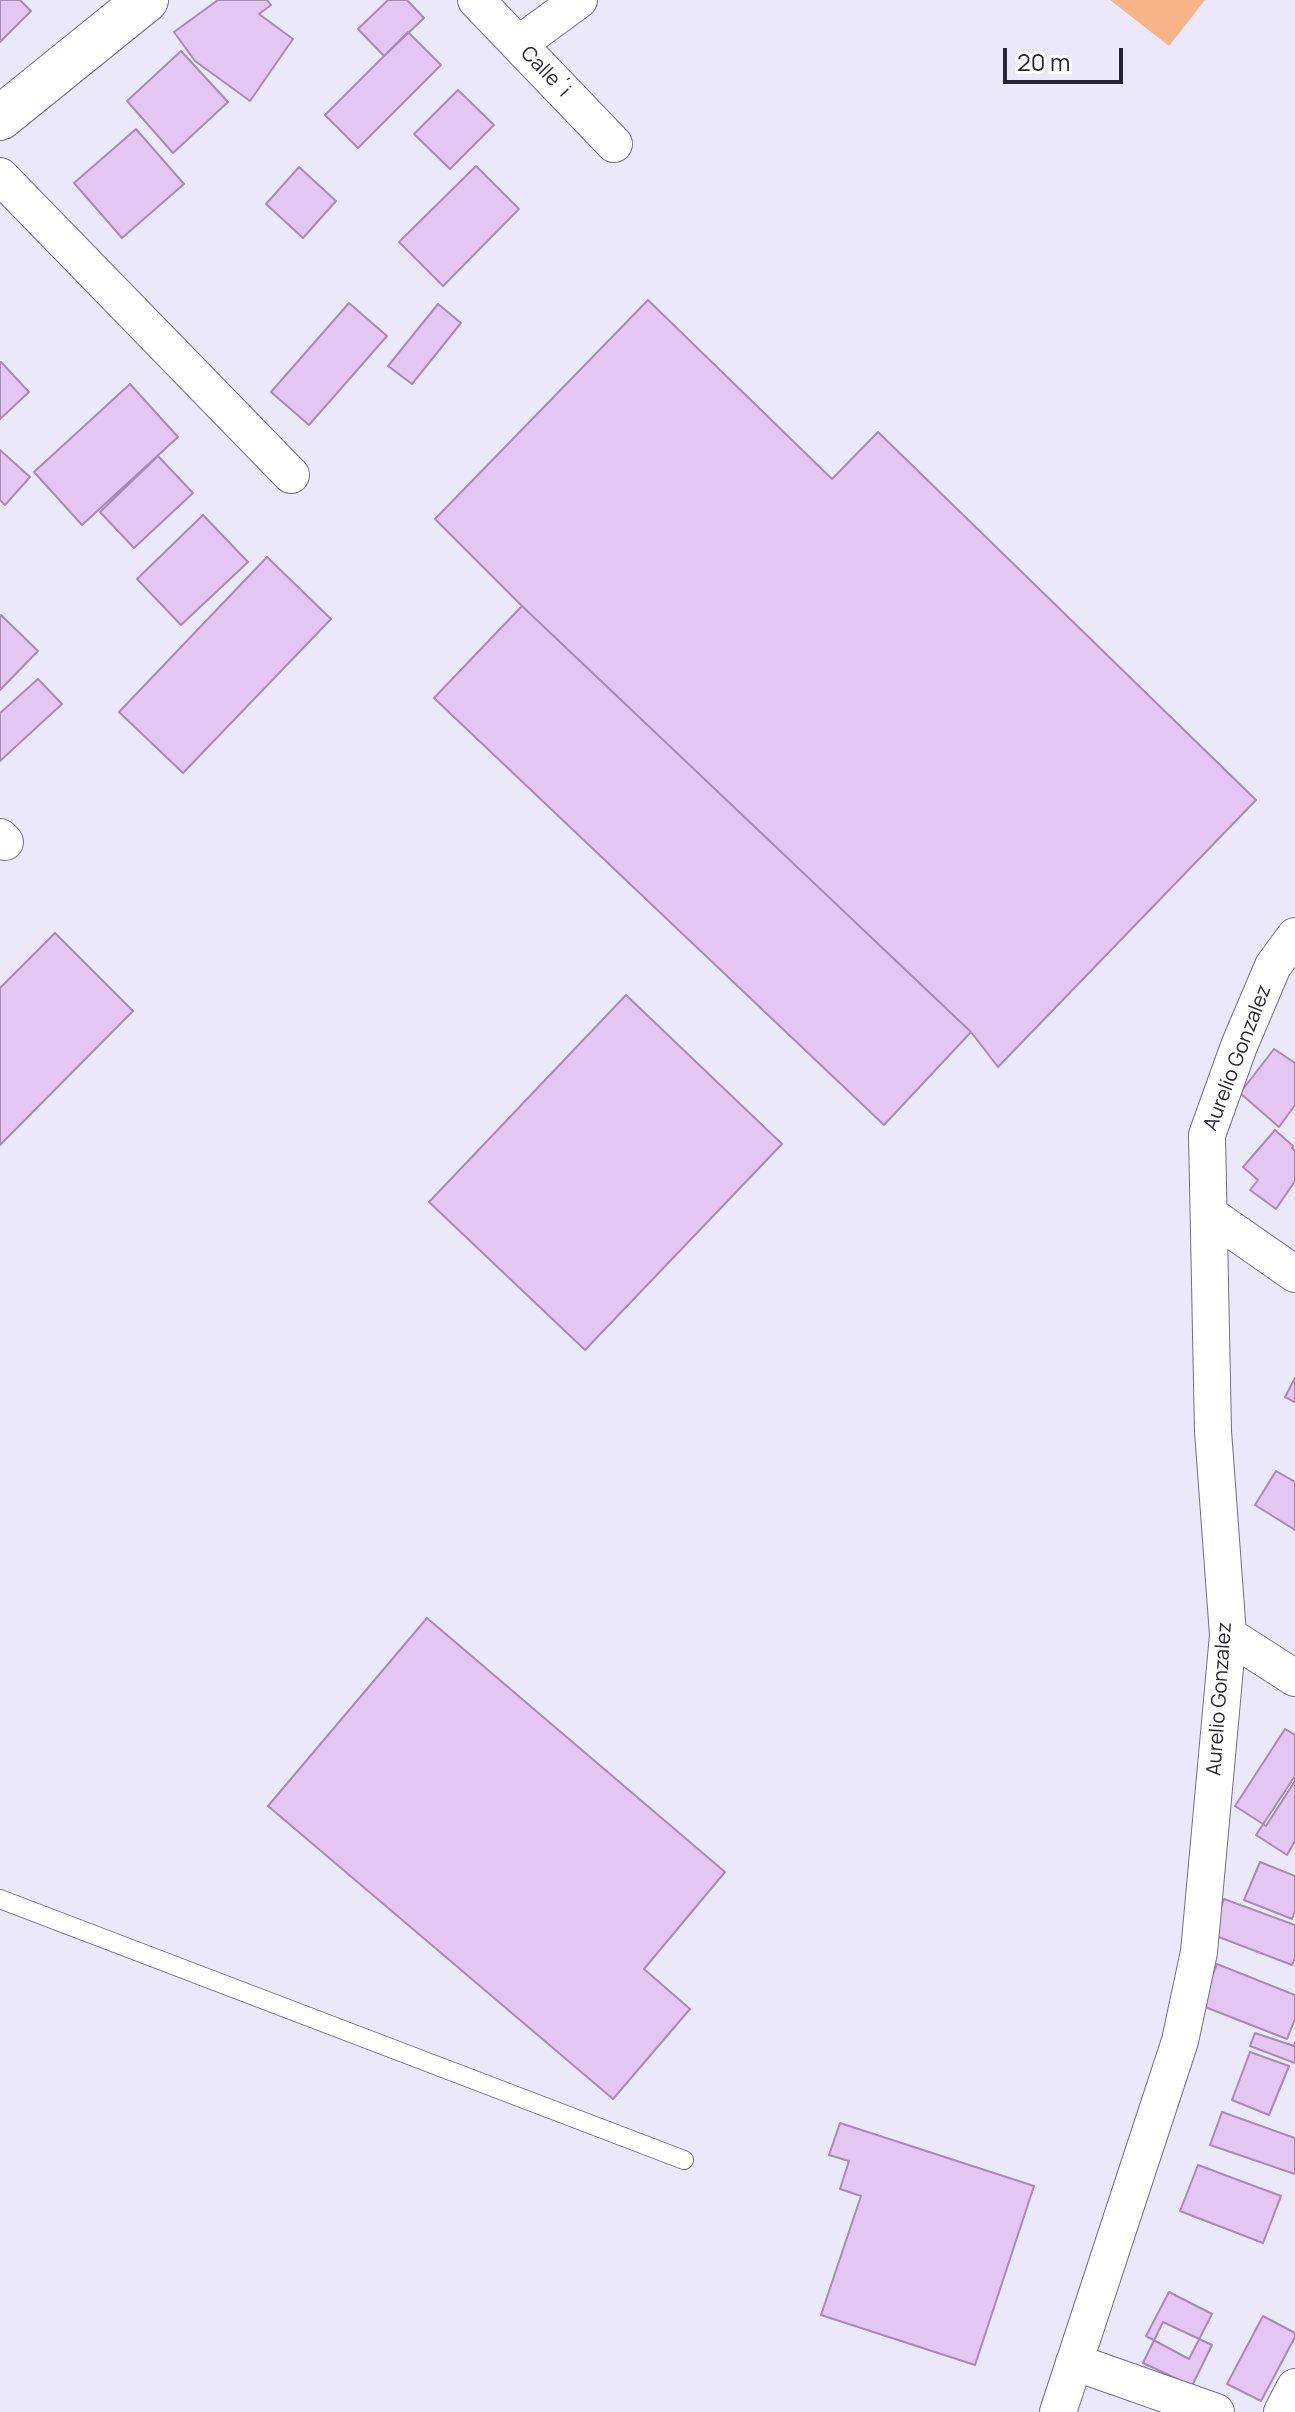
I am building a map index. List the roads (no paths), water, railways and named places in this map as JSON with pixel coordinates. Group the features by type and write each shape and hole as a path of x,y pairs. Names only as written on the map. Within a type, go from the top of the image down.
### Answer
{"street":[{"path":"0,118 146,0"},
{"name":"Calle´i","path":"476,0 614,144"},
{"path":"519,44 579,0"},
{"path":"0,176 291,475"},
{"name":"Aurelio Gonzalez","path":"1058,2412 1183,2026 1199,1952 1228,1635 1213,1431 1207,1135 1239,1046 1273,966 1295,936"},
{"path":"1209,1214 1295,1274"},
{"path":"1228,1635 1295,1678"},
{"path":"1074,2362 1216,2412"},
{"path":"1282,2412 1295,2387"}],"lane":[{"path":"0,1899 684,2160"}]}
